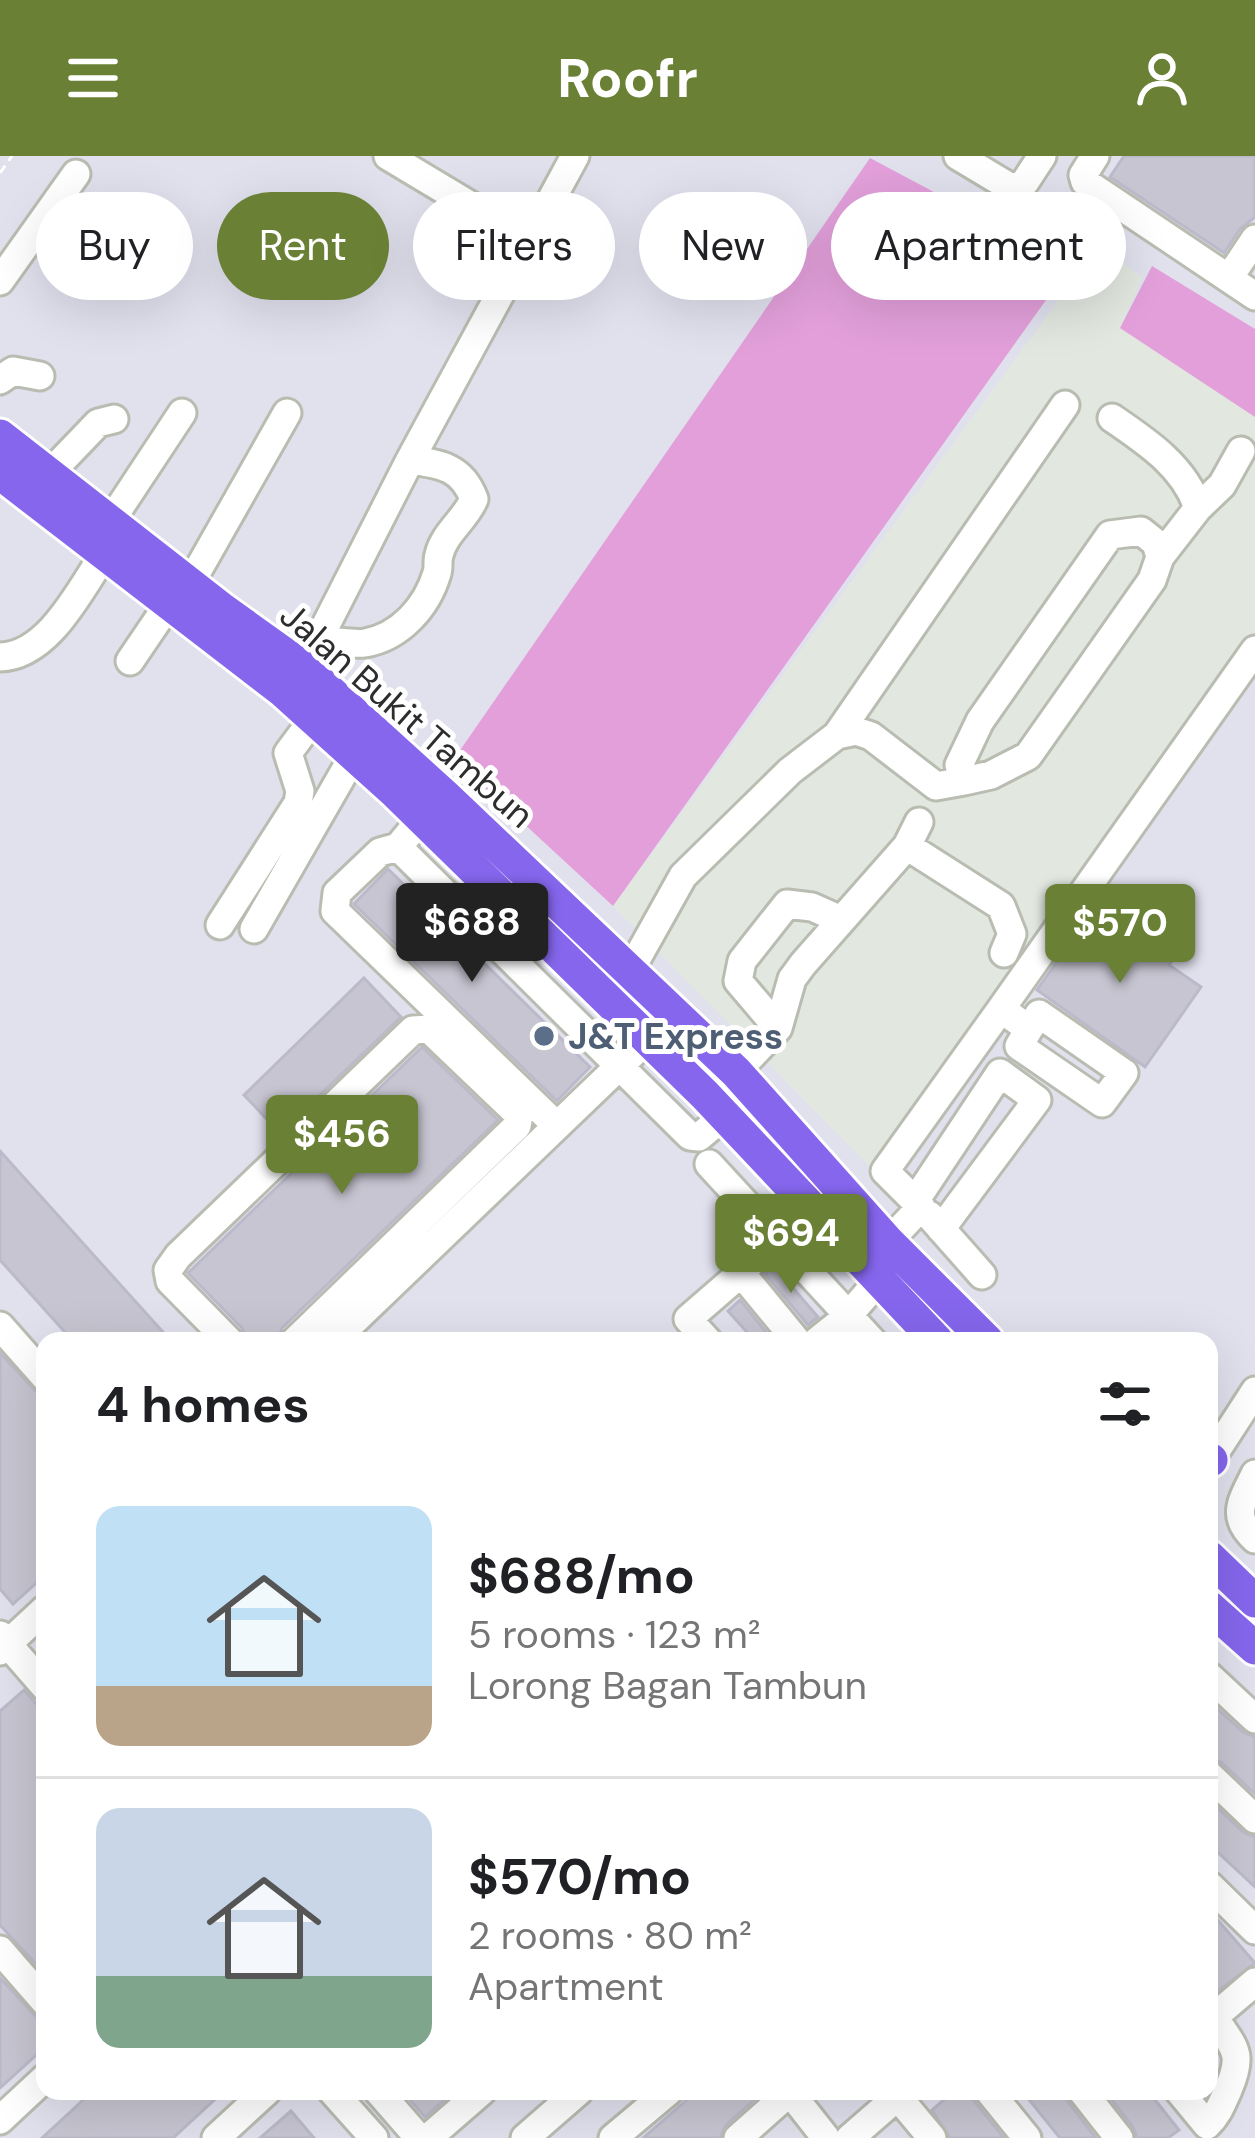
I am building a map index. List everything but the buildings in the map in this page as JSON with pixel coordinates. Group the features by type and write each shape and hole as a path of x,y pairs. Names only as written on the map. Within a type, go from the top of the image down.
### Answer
{"main road":[{"name":"Jalan Bukit Tambun","path":"0,436 49,474 108,537"},
{"name":"Jalan Bukit Tambun","path":"0,472 108,537 180,593 422,818 648,1040 928,1332"},
{"name":"Jalan Bukit Tambun","path":"180,593 311,654 736,1072 888,1242 978,1332"},
{"path":"1218,1565 1255,1600"},
{"path":"1218,1615 1255,1648"}],"street":[{"path":"388,156 448,192"},
{"path":"557,192 575,156"},
{"path":"958,156 1012,189 1025,182 1042,156"},
{"path":"1095,156 1083,175 1085,182 1255,296"},
{"path":"0,281 76,174"},
{"path":"1229,278 1255,239"},
{"path":"311,654 499,300"},
{"path":"0,380 13,371 40,376"},
{"path":"632,969 683,876 790,771 837,734 1065,406"},
{"path":"0,656 23,652 48,632 182,413"},
{"path":"130,661 180,593 286,413"},
{"path":"1112,418 1176,470 1190,485 1198,508"},
{"path":"49,474 98,422 114,419"},
{"path":"837,734 856,730 871,736 936,786 992,776 1028,755 1152,580 1160,557 1222,485 1241,451"},
{"path":"311,654 340,640 361,644 392,635 413,617 439,570 439,555 448,536 468,514 474,499 467,480 439,464 410,460"},
{"path":"964,781 959,765 980,722 1111,535 1141,531 1156,543 1160,557"},
{"path":"982,1275 885,1171 1255,650"},
{"path":"220,925 298,803 288,753 314,718"},
{"path":"254,929 354,755"},
{"path":"422,818 398,847 380,852 337,893 335,911 557,1126"},
{"path":"736,1072 778,1028 792,980 913,834 1001,906 1012,934 1004,953"},
{"path":"398,847 690,1136 699,1137 724,1116"},
{"path":"778,1028 738,981 742,962 787,904 839,919"},
{"path":"1001,1009 1029,1029"},
{"path":"220,1332 170,1281 168,1270 413,1030 429,1029 519,1115 518,1126 304,1332"},
{"path":"342,1332 648,1040"},
{"path":"888,1242 918,1204 1000,1073 1037,1100 941,1229"},
{"path":"709,1164 863,1332"},
{"path":"933,1174 962,1200"},
{"path":"700,1332 688,1319 695,1308 741,1273 806,1205"},
{"path":"741,1273 790,1332"},
{"path":"829,1332 879,1280"},
{"path":"0,1326 36,1367"},
{"path":"1218,1448 1255,1391"},
{"path":"1255,1474 1238,1510 1240,1522 1255,1539"},
{"path":"36,1617 2,1643 36,1678"},
{"path":"1218,1684 1255,1719"},
{"path":"1218,1784 1255,1819"},
{"path":"1218,1894 1255,1930"},
{"path":"0,1949 36,1991"},
{"path":"1218,2009 1255,1982"},
{"path":"1186,2100 1207,2125 1215,2118 1239,2064 1235,2047 1218,2024"},
{"path":"0,2120 36,2086"},
{"path":"216,2138 257,2100"},
{"path":"340,2100 374,2138"},
{"path":"388,2100 424,2138 471,2100"},
{"path":"525,2138 569,2100"},
{"path":"613,2138 658,2100"},
{"path":"738,2138 780,2100"},
{"path":"797,2100 826,2138"},
{"path":"850,2138 893,2100"},
{"path":"904,2100 932,2138"},
{"path":"996,2100 1027,2138"},
{"path":"1089,2100 1119,2138"}],"path":[{"path":"0,173 12,156"}],"shaded area":[{"path":"870,158 934,192 846,192"},
{"path":"831,214 831,300 1046,300 613,906 454,759 772,300 807,300 807,249"},
{"path":"1126,265 1142,277 1121,328 1255,417 1255,633 877,1174 613,906 1059,300 1126,300"},
{"path":"1152,266 1255,329 1255,417 1120,328"}],"place":[{"name":"J&T Express","path":"544,1036"}]}
